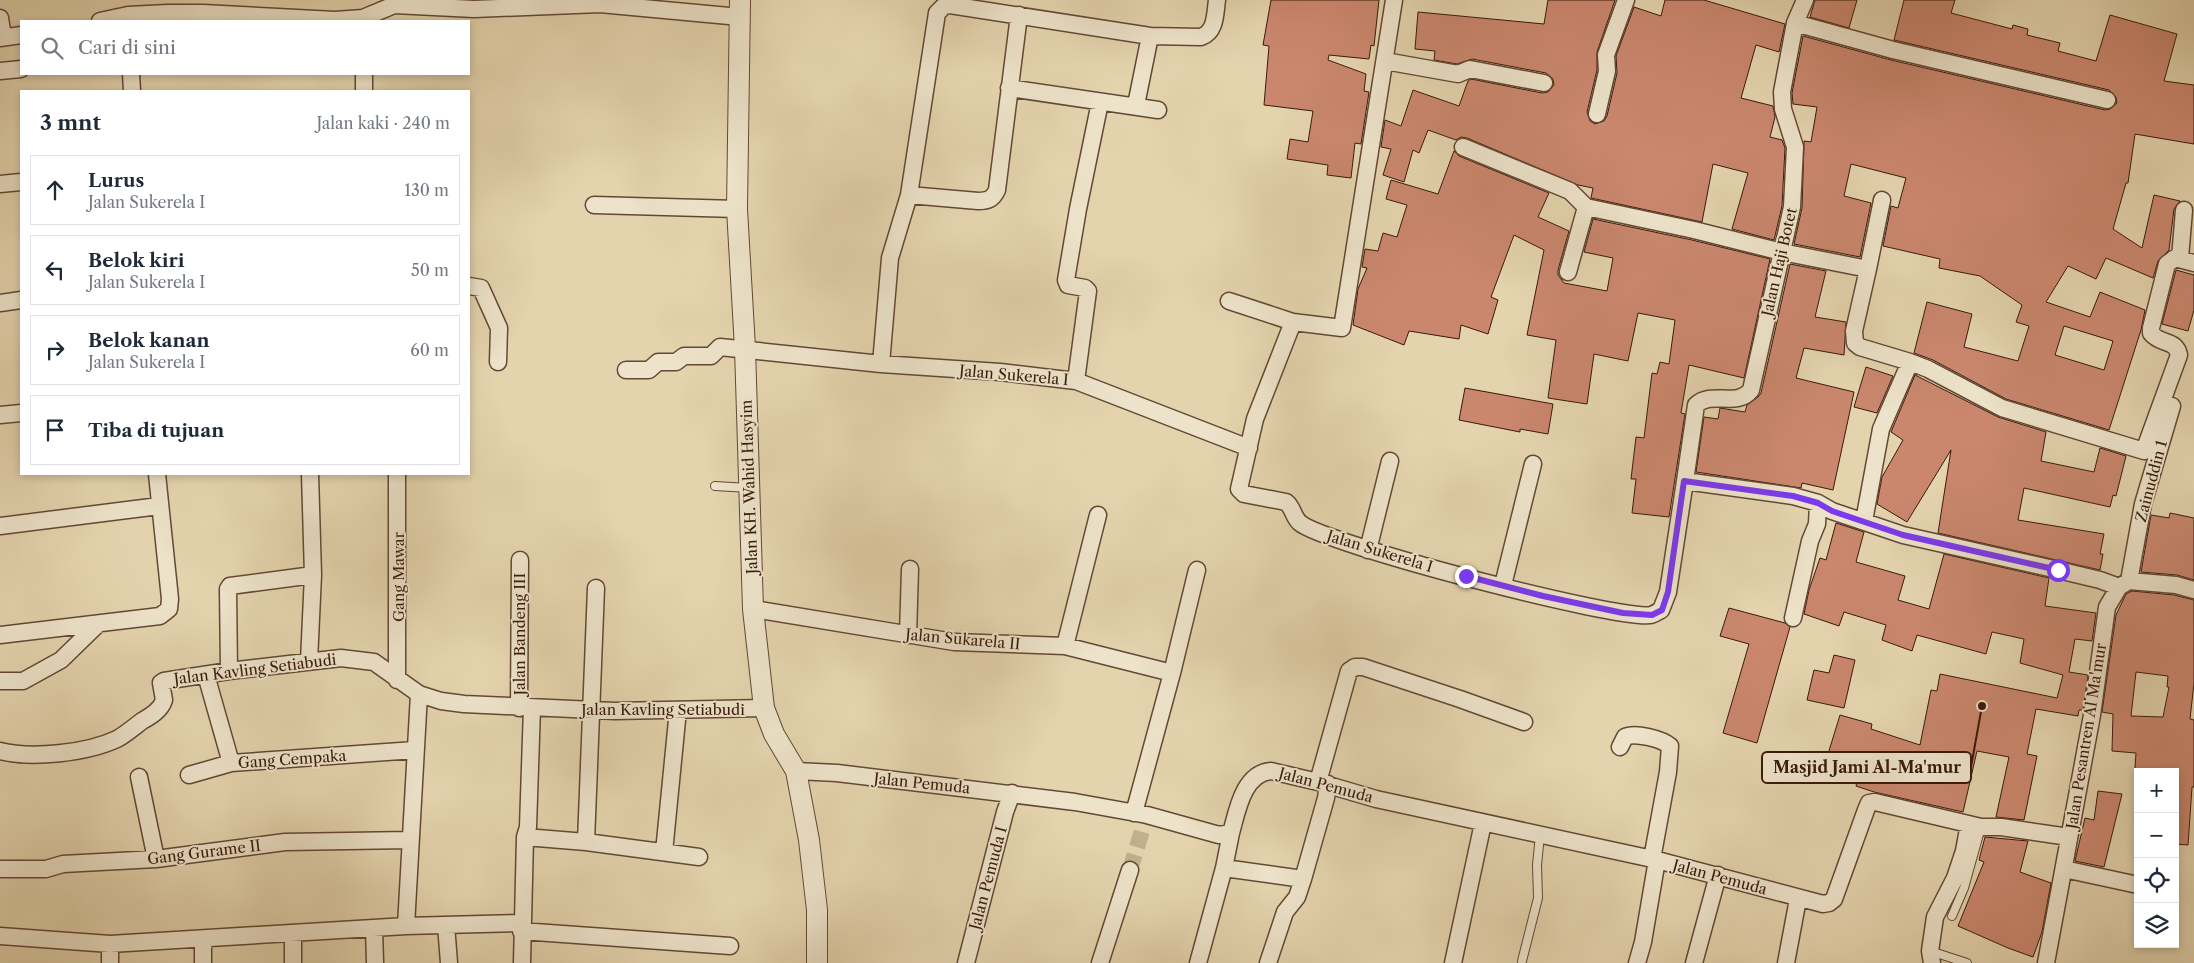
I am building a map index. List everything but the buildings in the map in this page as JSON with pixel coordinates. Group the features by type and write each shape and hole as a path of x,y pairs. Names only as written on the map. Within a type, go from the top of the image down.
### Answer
{"street":[{"path":"881,364 890,258 909,195 937,13 944,6 950,4 1150,36 1200,37 1208,35 1212,29 1218,0"},
{"path":"1229,301 1293,322 1342,328 1394,0"},
{"path":"1597,114 1607,70 1606,55 1626,0"},
{"name":"Jalan Haji Botet","path":"1684,481 1696,405 1708,398 1740,398 1746,396 1751,390 1792,207 1795,178 1795,147 1783,109 1782,92 1795,24 1804,0"},
{"path":"103,20 128,12 203,13 308,20 363,20 394,5 600,4 740,8"},
{"name":"Jalan KH. Wahid Hasyim","path":"740,8 736,209 745,348 753,609 764,708 774,734 796,771 815,878 818,963"},
{"path":"909,195 978,201 986,201 994,196 997,190 1019,15"},
{"path":"0,18 1,38 20,35"},
{"path":"1795,24 1893,50 2107,100"},
{"path":"1136,105 1150,36"},
{"path":"1385,61 1458,74 1470,69 1544,83"},
{"path":"0,71 20,69"},
{"path":"131,75 132,90"},
{"path":"364,75 364,90"},
{"path":"1009,88 1100,102 1136,105 1158,110"},
{"path":"1076,381 1088,291 1085,288 1068,285 1066,280 1078,209 1100,102"},
{"path":"1463,147 1570,191 1586,207 1694,230 1782,252 1868,268"},
{"path":"0,184 20,182"},
{"path":"1864,521 1881,429 1910,362 1860,347 1855,343 1854,331 1882,200"},
{"path":"594,205 736,209"},
{"path":"1568,272 1586,207"},
{"path":"2184,210 2187,260"},
{"name":"Zainuddin 1","path":"1910,362 2002,408 2144,451 2179,355 2178,348 2174,345 2154,337 2151,328 2168,264 2175,258 2187,260"},
{"path":"470,286 481,288 498,323 500,333 498,362"},
{"path":"0,302 20,300"},
{"path":"1249,448 1255,419 1293,322"},
{"name":"Jalan Sukerela I","path":"626,370 649,370 658,362 676,362 684,356 711,356 720,347 745,348 881,364 1000,372 1076,381 1249,448 1240,489 1244,494 1286,502 1291,505 1300,523 1332,538 1368,550 1503,585 1623,613 1652,615 1662,610 1668,592 1684,481"},
{"name":"Zainuddin 1","path":"2124,584 2143,504 2175,397 2175,391 2169,384"},
{"path":"0,416 20,413"},
{"path":"1368,550 1390,461"},
{"path":"1503,585 1533,464"},
{"path":"0,635 160,616 168,609 170,599 156,475"},
{"path":"310,475 313,576 310,662"},
{"name":"Gang Mawar","path":"397,475 397,680"},
{"path":"1684,481 1793,496 1818,503 1832,511 1903,535 2075,574 2124,584 2176,585 2194,590"},
{"path":"1793,618 1810,541 1817,524 1818,503"},
{"path":"0,526 159,506"},
{"path":"1065,646 1098,514"},
{"name":"Jalan Bandeng III","path":"520,560 526,708"},
{"path":"908,635 910,569"},
{"path":"1142,816 1172,673 1197,570"},
{"path":"229,671 228,589 230,586 313,576"},
{"name":"Jalan Pesantren Al Ma'mur","path":"2046,963 2092,715 2107,607 2124,584"},
{"path":"586,842 596,588"},
{"name":"Jalan Sukarela II","path":"753,609 954,642 1065,646 1172,673"},
{"path":"0,680 23,681 60,660 98,624"},
{"name":"Jalan Kavling Setiabudi","path":"0,751 14,754 45,755 80,750 117,739 162,705 163,695 160,687 164,681 229,671 341,658 374,662 418,694 441,701 526,708 590,710 764,708"},
{"path":"1268,963 1285,912 1297,897 1326,798 1323,783 1348,671 1355,666 1363,667 1524,722"},
{"name":"Gang Cempaka","path":"206,675 230,763 415,750"},
{"path":"406,926 418,694"},
{"path":"522,963 525,837 528,827 526,708"},
{"path":"664,852 678,710"},
{"path":"1620,747 1625,737 1634,734 1669,744 1671,748 1643,942 1637,963"},
{"path":"189,775 230,763"},
{"name":"Jalan Pemuda","path":"796,771 1012,794 1142,816 1219,835 1231,833 1243,794 1252,779 1271,771 1376,798 1655,859 1718,875 1798,899 1823,904 1830,903 1834,899 1870,803 1888,804 1975,826"},
{"path":"139,776 156,860"},
{"name":"Jalan Pemuda I","path":"966,963 1005,812 1012,794"},
{"path":"1453,963 1483,822"},
{"path":"1931,957 1935,917 1955,878 1975,826 2001,827 2069,837"},
{"path":"1198,963 1224,868 1231,833"},
{"path":"525,837 586,842 699,857"},
{"name":"Gang Gurame II","path":"0,869 46,869 63,864 156,860 285,842 409,840"},
{"path":"1224,868 1303,879"},
{"path":"2064,869 2134,884"},
{"path":"1100,963 1130,870"},
{"path":"1694,963 1718,875"},
{"path":"1786,963 1798,899"},
{"path":"0,936 110,944 203,940 406,926 522,927 730,946"},
{"path":"446,926 449,963"},
{"path":"374,928 375,963"},
{"path":"293,934 293,963"},
{"path":"203,940 203,963"},
{"path":"110,944 110,963"}],"lane":[{"path":"715,486 749,488"},
{"path":"1952,916 1964,888 1975,826"},
{"path":"1522,961 1538,898 1536,864 1540,835"},
{"path":"1931,957 1967,963"}],"tunnel":[{"path":"1130,870 1145,821"}],"place":[{"name":"Masjid Jami Al-Ma'mur","path":"1982,706"}],"route":[{"path":"1466,576 1543,596 1623,613 1652,615 1662,610 1668,592 1684,481 1793,496 1818,503 1832,511 1903,535 2058,570"}]}
